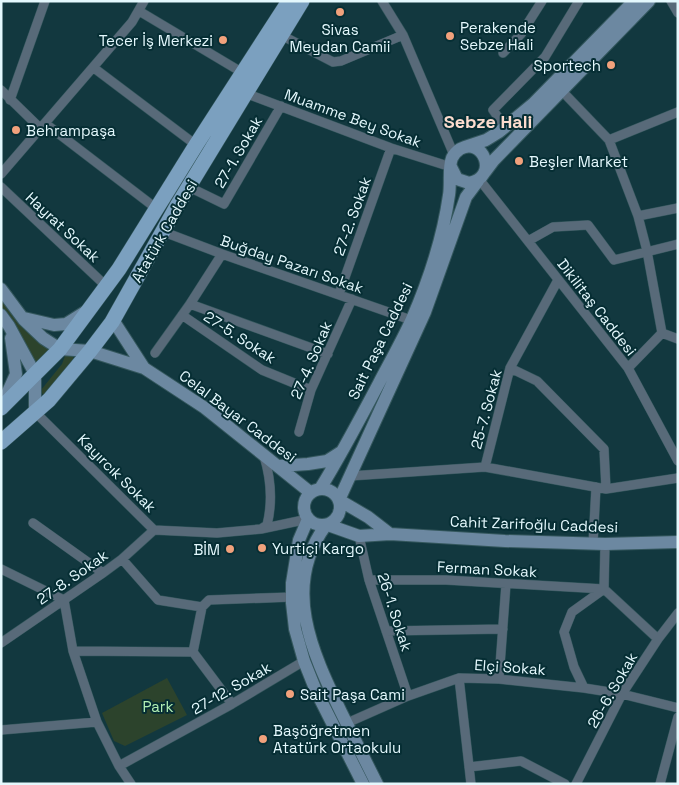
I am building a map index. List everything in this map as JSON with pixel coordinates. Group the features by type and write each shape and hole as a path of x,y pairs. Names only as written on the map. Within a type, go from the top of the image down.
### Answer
{"main road":[{"name":"Atatürk Caddesi","path":"1,408 60,349 106,286 289,1"},
{"name":"Atatürk Caddesi","path":"1,442 49,400 90,352 113,320 189,187 302,1"}],"street":[{"path":"10,100 45,1"},
{"path":"1,174 94,68 132,22 144,1"},
{"path":"382,1 403,35 456,157 454,176 461,181 469,183 479,179 486,167 484,156 475,148 456,157"},
{"path":"503,54 521,34 542,1"},
{"path":"505,127 493,110 545,57 579,1"},
{"path":"456,157 505,127 534,103 634,1"},
{"name":"Sait Paşa Caddesi","path":"339,500 366,437 425,312 463,203 494,160 649,1"},
{"path":"671,1 678,13"},
{"path":"139,11 244,73"},
{"path":"281,35 333,62 341,61 403,35"},
{"path":"94,68 196,145"},
{"path":"1,90 10,100 44,126 157,209"},
{"path":"562,91 609,140 638,216 648,250 662,333"},
{"name":"Muamme Bey Sokak","path":"245,93 392,148 456,157"},
{"name":"27-1. Sokak","path":"189,187 224,204 281,106"},
{"path":"609,140 678,112"},
{"name":"27-2. Sokak","path":"339,294 392,148"},
{"name":"Sait Paşa Caddesi","path":"315,491 343,451 411,320 424,287 443,224 456,157"},
{"name":"Dikilitaş Caddesi","path":"479,179 628,368 678,461"},
{"name":"Hayrat Sokak","path":"1,187 106,286"},
{"path":"638,216 678,208"},
{"path":"528,241 553,227 588,225 614,260 678,244"},
{"name":"Buğday Pazarı Sokak","path":"164,232 411,320"},
{"path":"155,352 190,304 222,254"},
{"name":"25-7. Sokak","path":"485,467 510,368 558,280"},
{"path":"1,289 23,318 43,338 60,349 90,352 144,368"},
{"name":"27-4. Sokak","path":"299,432 312,390 352,299"},
{"name":"27-5. Sokak","path":"190,304 328,354"},
{"path":"23,318 54,325 66,324 89,310"},
{"name":"27-5. Sokak","path":"182,315 262,370 312,390"},
{"path":"5,320 35,374 35,412"},
{"path":"1,408 16,374 5,320"},
{"path":"113,320 144,368"},
{"path":"662,333 678,339"},
{"path":"628,368 662,333"},
{"name":"Celal Bayar Caddesi","path":"144,368 205,408 278,466 315,491"},
{"path":"510,368 537,381 604,449 606,489"},
{"name":"Kayırcık Sokak","path":"35,412 154,530 217,534 261,529 308,519"},
{"path":"278,466 308,464 327,460 343,451"},
{"path":"261,529 266,525 270,501 269,472 263,454"},
{"path":"350,476 485,467 606,489 678,478"},
{"path":"596,487 604,589 658,639"},
{"path":"327,525 317,525 308,519 305,514 304,506 315,491 331,491 339,500 368,517 390,534"},
{"path":"339,500 340,514 327,525 312,548 305,567 303,588 304,612 317,660 377,784"},
{"path":"308,519 299,540 292,597 295,628 304,661 324,708 363,784"},
{"path":"33,523 103,573"},
{"name":"Cahit Zarifoğlu Caddesi","path":"327,525 359,536 390,534 599,544 678,542"},
{"name":"27-8. Sokak","path":"1,643 122,559 154,530"},
{"name":"26-1. Sokak","path":"359,536 369,580 408,696"},
{"path":"122,559 158,600 202,607"},
{"path":"1,569 64,600 73,652 97,722 119,766 131,784"},
{"name":"Ferman Sokak","path":"369,580 446,580 604,589"},
{"path":"499,678 506,584"},
{"path":"584,688 574,667 564,632 572,612 604,589"},
{"path":"232,704 193,652 202,607 209,600 292,597"},
{"name":"26-6. Sokak","path":"576,784 622,694 658,639 678,613"},
{"path":"386,631 503,629"},
{"path":"73,652 193,652"},
{"name":"27-12. Sokak","path":"119,766 232,704 304,661"},
{"path":"460,678 471,784"},
{"name":"Elçi Sokak","path":"347,723 408,696 460,678 499,678 584,688 622,694 678,708"},
{"path":"660,784 678,718"},
{"path":"1,730 97,722"},
{"path":"469,767 521,761 565,784"}],"green space":[{"path":"1,300 49,350 35,367 15,328 1,308"},
{"path":"68,354 73,356 74,361 43,395 41,390"},
{"name":"Park","path":"167,678 187,715 125,746 114,741 102,713"}],"place":[{"name":"Sivas Meydan Camii","path":"340,12"},
{"name":"Perakende Sebze Hali","path":"450,36"},
{"name":"Tecer İş Merkezi","path":"223,40"},
{"name":"Sportech","path":"611,65"},
{"name":"Behrampaşa","path":"16,130"},
{"name":"Beşler Market","path":"519,161"},
{"name":"Yurtiçi Kargo","path":"262,548"},
{"name":"BİM","path":"230,549"},
{"name":"Sait Paşa Cami","path":"290,694"},
{"name":"Başöğretmen Atatürk Ortaokulu","path":"263,739"}],"district":[{"name":"Sebze Hali","path":"488,121"}]}
